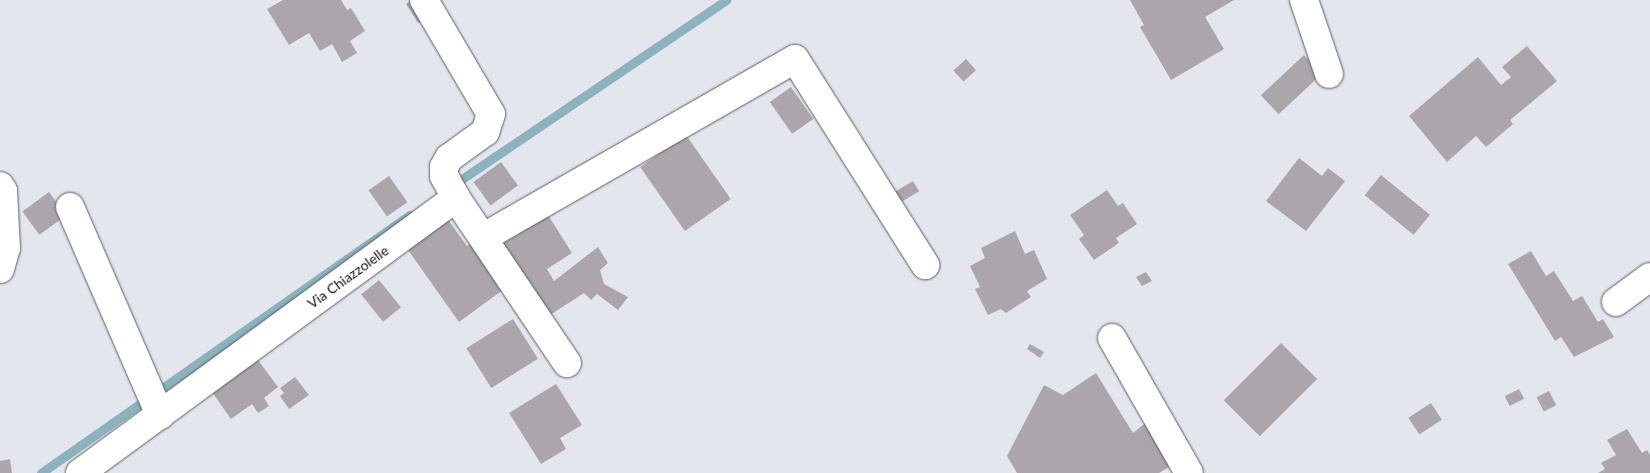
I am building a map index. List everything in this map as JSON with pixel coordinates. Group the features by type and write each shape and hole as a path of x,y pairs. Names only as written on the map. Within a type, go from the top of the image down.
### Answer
{"street":[{"path":"424,0 491,114 485,132 448,158 444,166 450,187 567,363"},
{"path":"1304,0 1329,74"},
{"path":"484,238 795,59 924,265"},
{"path":"0,186 3,191 6,248 0,268"},
{"name":"Via Chiazzolelle","path":"80,473 154,402 450,187"},
{"path":"70,207 154,402"},
{"path":"1616,302 1650,276"},
{"path":"1112,338 1189,473"}],"building":[{"path":"283,0 341,0 347,10 351,8 365,31 350,41 357,53 342,62 332,44 320,51 309,33 289,45 267,9"},
{"path":"412,0 429,16 418,23 406,4"},
{"path":"1130,0 1234,0 1205,17 1224,49 1171,80 1140,27 1144,25"},
{"path":"1527,46 1557,81 1510,120 1513,124 1486,147 1476,136 1447,162 1409,116 1478,57 1501,85 1511,77 1502,67"},
{"path":"1304,55 1322,74 1279,114 1261,95"},
{"path":"966,59 976,70 963,82 953,70"},
{"path":"791,87 813,119 792,134 770,102"},
{"path":"686,135 731,199 685,231 640,167"},
{"path":"1299,158 1322,176 1328,168 1345,181 1306,231 1266,201"},
{"path":"501,162 518,185 491,205 473,182"},
{"path":"1381,175 1430,215 1414,235 1365,195"},
{"path":"389,176 407,202 387,217 369,190"},
{"path":"913,181 919,191 901,202 895,192"},
{"path":"1107,190 1118,206 1123,203 1137,224 1116,238 1119,243 1094,260 1079,239 1084,235 1070,215"},
{"path":"49,192 66,215 39,235 22,211"},
{"path":"444,214 467,246 473,242 511,284 459,322 403,243"},
{"path":"548,215 572,253 547,269 554,281 598,247 608,263 600,270 604,284 628,297 618,310 597,294 591,300 584,293 547,317 501,245"},
{"path":"1015,231 1025,254 1034,250 1047,279 1027,291 1031,297 1006,313 1001,309 988,315 975,289 980,287 970,266 985,258 981,248"},
{"path":"1531,251 1546,276 1554,271 1573,301 1582,296 1598,322 1603,319 1614,337 1574,357 1561,337 1555,341 1508,264"},
{"path":"1146,272 1152,281 1142,286 1136,277"},
{"path":"379,280 401,307 383,322 361,294"},
{"path":"513,319 538,359 491,388 466,348"},
{"path":"1281,343 1317,379 1260,436 1224,400"},
{"path":"1030,344 1044,352 1040,358 1027,349"},
{"path":"258,360 278,387 264,398 269,406 258,413 252,404 231,419 212,392"},
{"path":"1096,373 1133,433 1148,421 1172,465 1159,473 1017,473 1007,456 1044,385 1063,395"},
{"path":"295,377 309,395 289,409 280,396 284,393 280,388"},
{"path":"556,384 582,425 560,438 566,449 541,464 509,413"},
{"path":"1519,389 1524,399 1510,406 1505,396"},
{"path":"1549,391 1556,405 1544,412 1537,397"},
{"path":"1431,403 1442,420 1419,434 1408,418"},
{"path":"1627,429 1642,453 1647,450 1650,455 1650,473 1598,473 1605,469 1601,463 1616,455 1607,440"},
{"path":"10,459 12,473 0,473 0,461"}],"waterway":[{"path":"453,185 726,0"},
{"path":"41,473 410,215"}]}
